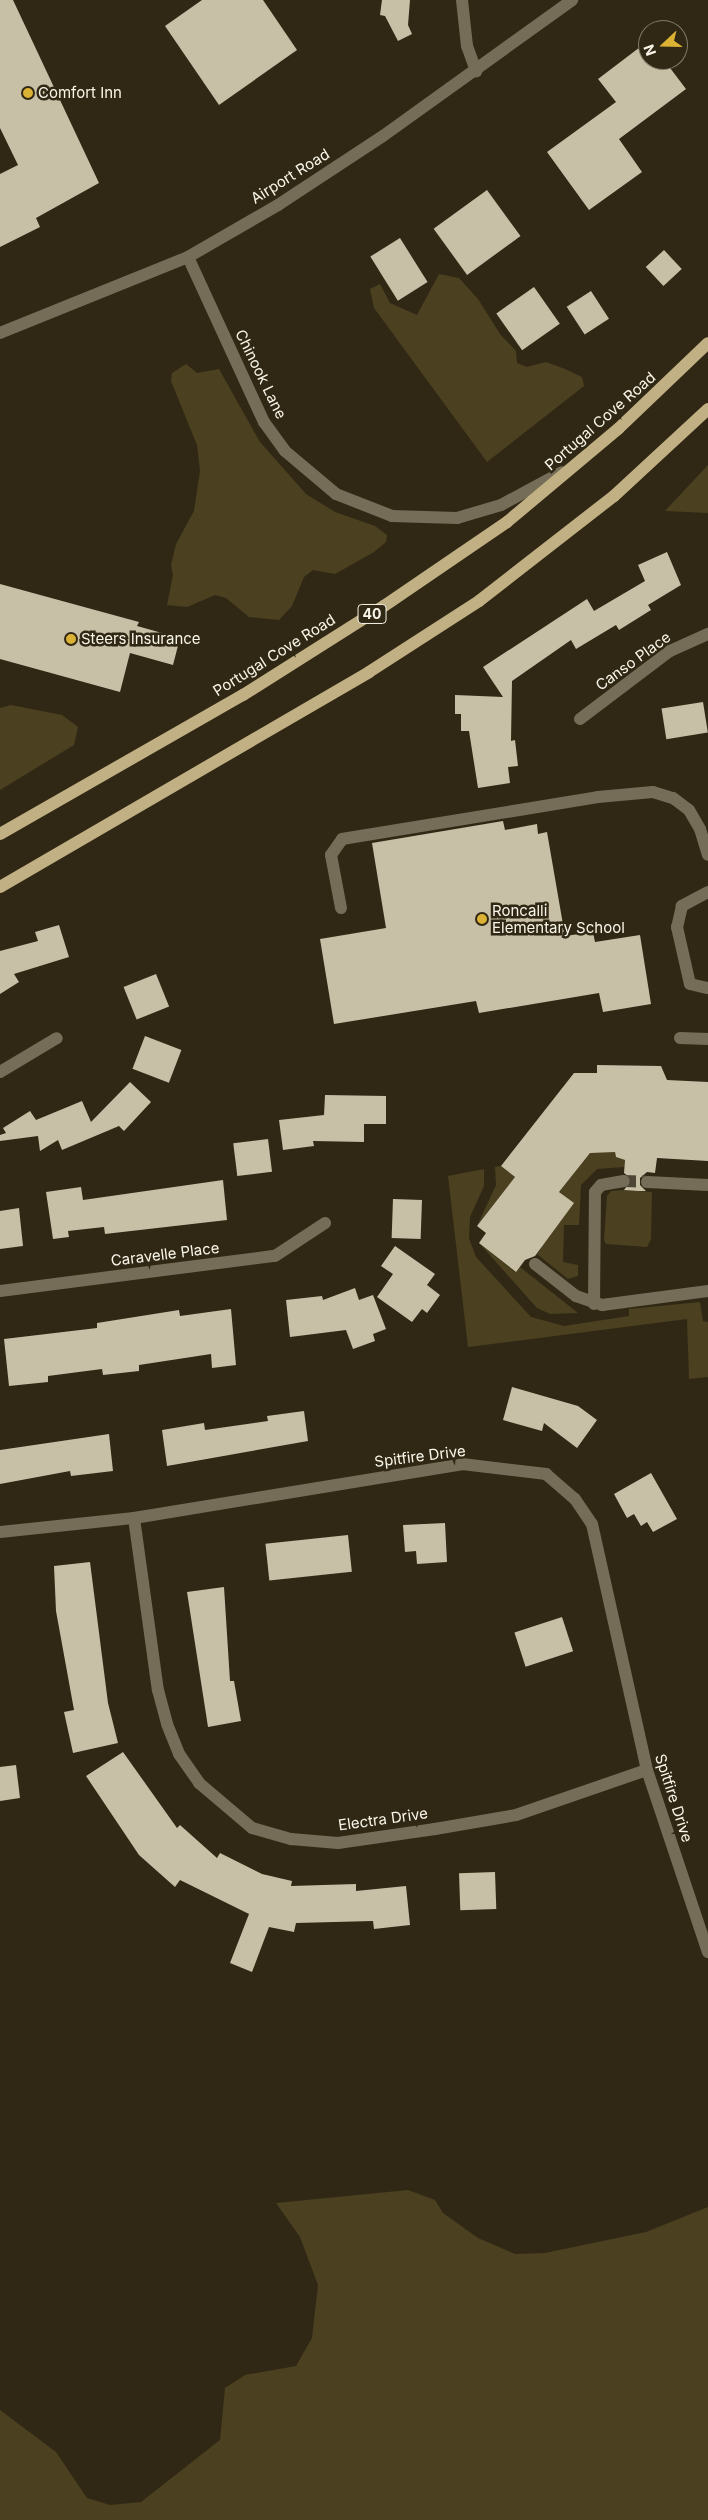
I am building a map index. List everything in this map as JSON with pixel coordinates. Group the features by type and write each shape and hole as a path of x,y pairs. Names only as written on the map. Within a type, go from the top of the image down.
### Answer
{"main road":[{"name":"Portugal Cove Road","path":"0,834 243,695 384,606 507,522 580,463 708,343"},
{"path":"0,887 369,672 479,600 614,496 708,409"}],"street":[{"path":"462,0 467,46 476,71"},
{"name":"Airport Road","path":"0,333 188,257 278,205 476,71 572,0"},
{"name":"Chinook Lane","path":"188,257 264,422 285,451 336,494 392,516 457,518 501,505 580,463"},
{"name":"Canso Place","path":"580,719 670,651 708,634"},
{"path":"341,908 331,855 334,846 342,839 598,797 653,792 673,798 689,810 700,829 708,855"},
{"path":"708,892 682,906 677,927 690,984 708,988"},
{"path":"0,1072 57,1038"},
{"path":"680,1038 708,1039"},
{"path":"594,1304 595,1192 601,1185 624,1181"},
{"path":"647,1182 708,1185"},
{"name":"Caravelle Place","path":"0,1291 275,1256 325,1223"},
{"path":"535,1264 576,1296 594,1304 616,1304 708,1291"},
{"name":"Spitfire Drive","path":"0,1532 134,1518 462,1464 546,1474 575,1499 592,1524 647,1770 708,1952"},
{"name":"Electra Drive","path":"134,1518 158,1690 167,1724 179,1754 199,1784 252,1828 291,1839 338,1843 516,1815 647,1770"}],"shaded area":[{"path":"439,274 459,278 478,299 500,334 516,351 517,363 527,367 546,362 582,377 584,386 487,462 374,308 370,289 380,284 390,303 417,315"},
{"path":"186,364 197,373 219,369 260,442 306,494 335,512 375,526 387,535 386,542 374,552 335,574 313,570 304,577 292,606 279,620 249,617 226,598 215,595 187,607 167,605 173,575 171,565 176,544 194,511 200,471 197,445 171,381 172,373"},
{"path":"708,465 708,513 665,511"},
{"path":"11,705 62,715 78,727 74,745 0,790 0,708"},
{"path":"594,1148 615,1152 616,1157 625,1160 624,1167 597,1169 581,1185 579,1225 564,1225 563,1262 578,1265 578,1276 568,1279 537,1254 541,1249 536,1245 573,1203 559,1192"},
{"path":"501,1166 515,1177 477,1226 496,1185 495,1167"},
{"path":"484,1169 484,1186 470,1217 469,1238 476,1257 531,1317 564,1326 629,1316 629,1309 700,1302 703,1321 708,1322 708,1377 689,1379 687,1319 468,1347 448,1176"},
{"path":"611,1191 652,1192 651,1239 647,1247 606,1244 604,1240 607,1196"},
{"path":"479,1243 515,1272 520,1267 578,1313 550,1314 537,1308"},
{"path":"408,2190 435,2200 443,2213 478,2238 515,2254 545,2253 646,2232 708,2207 708,2520 0,2520 0,2410 56,2452 87,2498 110,2505 141,2502 220,2440 225,2388 245,2375 296,2366 312,2338 318,2285 300,2237 276,2203"}],"building":[{"name":"Comfort Inn","path":"0,0 13,0 99,183 36,218 40,227 0,247 0,174 18,165 0,128"},
{"path":"202,0 263,0 297,50 219,105 165,26"},
{"path":"382,0 410,0 408,25 412,34 398,41 385,16 380,15"},
{"path":"638,49 638,70 672,70 686,89 619,139 642,172 589,210 547,152 616,102 598,79"},
{"path":"487,190 521,236 467,275 434,229"},
{"path":"400,238 428,282 398,301 370,257"},
{"path":"664,250 682,269 663,286 646,267"},
{"path":"534,287 560,324 522,350 496,313"},
{"path":"591,291 609,319 585,334 567,307"},
{"path":"667,552 681,585 648,605 651,610 619,630 616,625 576,649 571,640 512,681 511,741 515,740 518,766 508,767 510,783 478,788 469,731 461,731 461,714 455,714 455,695 503,697 483,667 587,599 594,611 645,581 638,565"},
{"path":"0,584 139,622 137,626 180,638 173,665 130,653 120,692 0,659"},
{"path":"703,702 708,733 666,739 662,709"},
{"name":"Roncalli Elementary School","path":"503,821 505,830 537,824 538,834 547,832 565,936 593,932 595,942 640,935 651,1004 603,1012 599,993 479,1013 476,1001 334,1024 320,939 386,928 372,843"},
{"path":"59,925 69,957 14,974 19,982 0,994 0,951 38,941 35,932"},
{"path":"156,974 169,1006 137,1020 124,987"},
{"path":"145,1036 181,1050 169,1083 132,1069"},
{"path":"597,1065 661,1066 667,1080 708,1082 708,1161 657,1158 655,1173 647,1172 640,1178 640,1185 646,1191 638,1191 624,1190 632,1179 624,1173 625,1160 616,1157 615,1152 590,1153 559,1192 574,1203 535,1256 525,1260 516,1272 479,1243 486,1233 477,1226 515,1177 501,1166 574,1073 597,1073"},
{"path":"130,1082 151,1102 124,1131 119,1126 62,1150 58,1140 40,1151 38,1136 0,1141 0,1135 6,1133 3,1128 30,1111 36,1120 82,1101 91,1122"},
{"path":"325,1095 386,1096 386,1124 364,1124 364,1142 313,1141 314,1146 283,1150 279,1120 324,1115"},
{"path":"268,1139 272,1172 237,1176 233,1143"},
{"path":"223,1180 227,1220 105,1234 104,1227 68,1231 69,1237 53,1239 46,1192 81,1187 83,1200"},
{"path":"393,1199 422,1200 421,1239 392,1238"},
{"path":"19,1208 23,1246 0,1249 0,1211"},
{"path":"395,1246 435,1274 427,1285 440,1295 427,1313 422,1309 412,1322 377,1297 393,1274 381,1266"},
{"path":"355,1288 359,1300 373,1295 386,1329 373,1334 375,1341 353,1349 346,1330 290,1337 286,1300 322,1296 323,1300"},
{"path":"231,1309 236,1365 212,1368 211,1354 139,1365 139,1371 103,1375 102,1369 48,1376 48,1382 9,1386 4,1339 97,1328 97,1323 179,1310 180,1316"},
{"path":"512,1387 578,1406 597,1420 577,1448 544,1423 542,1431 503,1420"},
{"path":"304,1411 308,1441 167,1466 162,1430 204,1423 205,1430 268,1421 267,1416"},
{"path":"109,1434 113,1471 71,1476 70,1471 0,1484 0,1450"},
{"path":"651,1473 677,1519 653,1532 647,1522 641,1526 634,1514 627,1518 614,1494"},
{"path":"445,1523 447,1562 417,1564 416,1551 405,1552 403,1525"},
{"path":"348,1535 352,1572 269,1580 265,1544"},
{"path":"90,1562 108,1703 118,1743 73,1753 64,1712 74,1710 56,1611 54,1566"},
{"path":"224,1587 230,1681 234,1681 241,1721 208,1727 187,1592"},
{"path":"562,1617 573,1651 526,1667 514,1632"},
{"path":"123,1752 177,1828 180,1825 217,1858 220,1853 262,1874 292,1881 291,1886 356,1884 356,1891 406,1886 410,1925 374,1929 373,1921 296,1923 294,1932 269,1927 252,1972 230,1963 249,1914 180,1880 175,1887 139,1855 86,1776"},
{"path":"16,1765 20,1798 0,1801 0,1767"},
{"path":"495,1872 496,1909 460,1910 459,1873"}],"tunnel":[{"path":"624,1181 647,1182"}],"place":[{"name":"Comfort Inn","path":"28,93"},
{"name":"Steers Insurance","path":"71,639"},
{"name":"Roncalli Elementary School","path":"482,919"}]}
